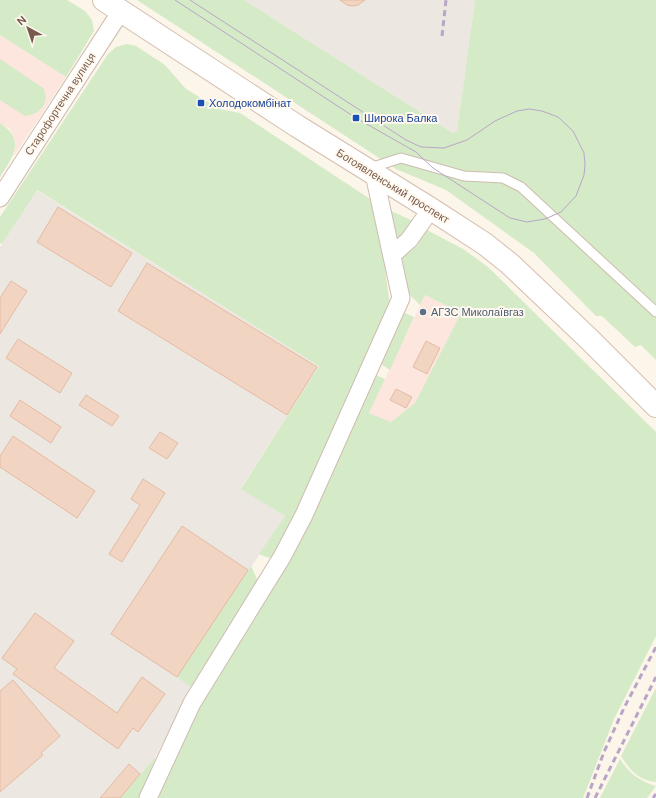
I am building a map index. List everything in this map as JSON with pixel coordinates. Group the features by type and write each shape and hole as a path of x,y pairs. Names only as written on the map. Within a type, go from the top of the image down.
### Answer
{"main road":[{"name":"Богоявленський проспект","path":"112,6 485,244 510,264 589,339 656,406"}],"street":[{"name":"Старофортечна вулиця","path":"0,198 112,6"},
{"path":"148,798 192,703 282,557 304,515 401,298 392,255 371,172"},
{"path":"392,255 409,240 431,209"}],"lane":[{"path":"371,172 401,158 464,176 503,178 521,187 656,312"}],"shaded area":[{"path":"244,0 475,0 457,131 453,133"},
{"path":"0,35 66,77 14,156 15,140 10,129 0,123"},
{"path":"36,190 319,366 241,488 285,516 178,677 192,688 156,756 120,798 0,798 0,247"},
{"path":"425,295 461,313 415,403 391,422 369,413"}],"green space":[{"path":"0,0 67,0 85,11 92,20 94,31 66,77 0,35"},
{"path":"137,0 244,0 453,133 457,131 475,0 656,0 656,360 641,345 635,347 602,316 596,316 534,253 446,190 396,169"},
{"path":"127,44 136,46 165,65 186,89 219,109 240,113 376,203 390,306 278,555 269,558 259,554 285,516 241,489 319,366 37,190 2,244 0,243 0,217 108,54 116,47"},
{"path":"0,59 43,88 46,98 45,103 35,113 25,116 0,100"},
{"path":"0,123 8,129 13,136 15,149 13,156 0,177"},
{"path":"389,210 413,221 396,245"},
{"path":"423,228 463,249 488,267 656,432 656,636 614,719 583,798 153,798 197,707 373,374 385,379 369,413 391,422 415,403 461,313 425,295 420,305 408,293 402,258 418,245 420,232"},
{"path":"405,313 414,317 390,370 381,364 402,314"},
{"path":"251,566 258,581 192,688 177,677"},
{"path":"656,688 656,782 640,777 628,766 621,756"},
{"path":"156,756 141,798 120,798"},
{"path":"620,759 635,776 644,782 656,786 647,798 600,798"}],"building":[{"path":"340,0 365,0 358,5 353,6 347,5"},
{"path":"58,207 132,253 111,287 37,242"},
{"path":"147,263 317,367 287,415 118,311"},
{"path":"11,281 27,291 0,334 0,298"},
{"path":"18,339 72,373 60,393 6,358"},
{"path":"426,341 440,348 427,374 413,367"},
{"path":"396,389 412,397 406,408 390,400"},
{"path":"86,395 119,416 112,426 79,405"},
{"path":"20,400 61,427 51,443 10,416"},
{"path":"160,432 178,443 167,459 149,448"},
{"path":"13,436 95,491 77,518 0,467 0,456"},
{"path":"143,479 165,493 122,562 109,554 140,505 131,499"},
{"path":"182,526 248,570 177,677 111,634"},
{"path":"35,613 74,641 54,668 117,713 142,677 165,694 138,732 133,728 118,749 13,674 17,669 2,658"},
{"path":"13,680 60,736 41,753 43,755 0,792 0,691"},
{"path":"129,764 140,774 120,798 100,798"}],"tram line":[{"path":"175,0 356,118 416,152 433,168 510,218 527,222 545,219 561,212 576,196 584,175 584,153 573,131 558,117 542,111 529,109 517,111 495,121 467,140 444,148 421,147 406,140 190,0"}],"railway":[{"path":"442,36 446,0"},
{"path":"587,798 604,752 624,708 656,647"},
{"path":"595,798 656,677"},
{"path":"653,798 656,794"}],"place":[{"name":"Холодокомбінат","path":"201,103"},
{"name":"Широка Балка","path":"356,118"},
{"name":"АГЗС Миколаївгаз","path":"423,312"}]}
